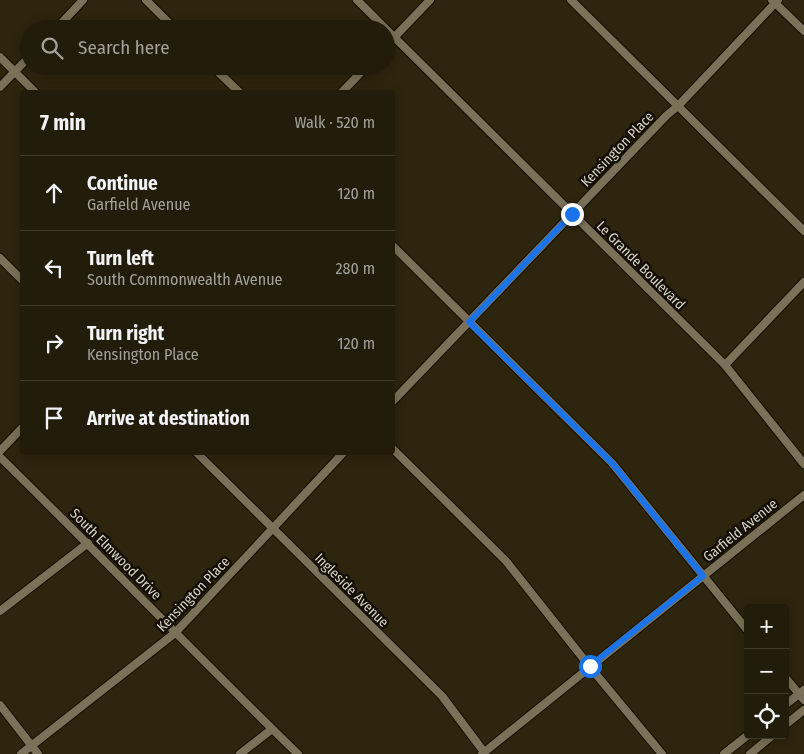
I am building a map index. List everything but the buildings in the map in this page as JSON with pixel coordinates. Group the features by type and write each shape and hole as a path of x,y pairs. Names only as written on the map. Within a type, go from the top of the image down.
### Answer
{"street":[{"path":"64,20 83,0"},
{"path":"146,0 166,20"},
{"name":"Le Grande Boulevard","path":"357,0 377,20"},
{"path":"395,38 430,0"},
{"path":"571,0 804,232"},
{"path":"775,1 804,31"},
{"name":"Kensington Place","path":"395,399 667,115 678,106 775,1"},
{"name":"Le Grande Boulevard","path":"395,38 724,365 804,464"},
{"path":"0,58 33,90"},
{"path":"0,87 20,66"},
{"path":"221,75 237,90"},
{"path":"344,90 358,75"},
{"path":"395,248 612,463 744,626"},
{"path":"0,258 20,278"},
{"path":"724,365 804,282"},
{"path":"0,451 20,430"},
{"path":"395,451 506,561 662,754"},
{"name":"Ingleside Avenue","path":"199,455 442,696 483,753"},
{"name":"Kensington Place","path":"21,754 176,633 341,455"},
{"name":"South Elmwood Drive","path":"0,457 298,754"},
{"name":"Garfield Avenue","path":"483,753 804,495"},
{"path":"0,611 88,544"},
{"path":"789,681 802,695 789,703"},
{"path":"0,705 38,754"},
{"path":"789,722 804,710"},
{"path":"240,754 272,729"},
{"path":"724,754 744,738"},
{"path":"750,754 768,739"}],"route":[{"path":"572,214 469,322 612,463 703,576 590,666"}]}
